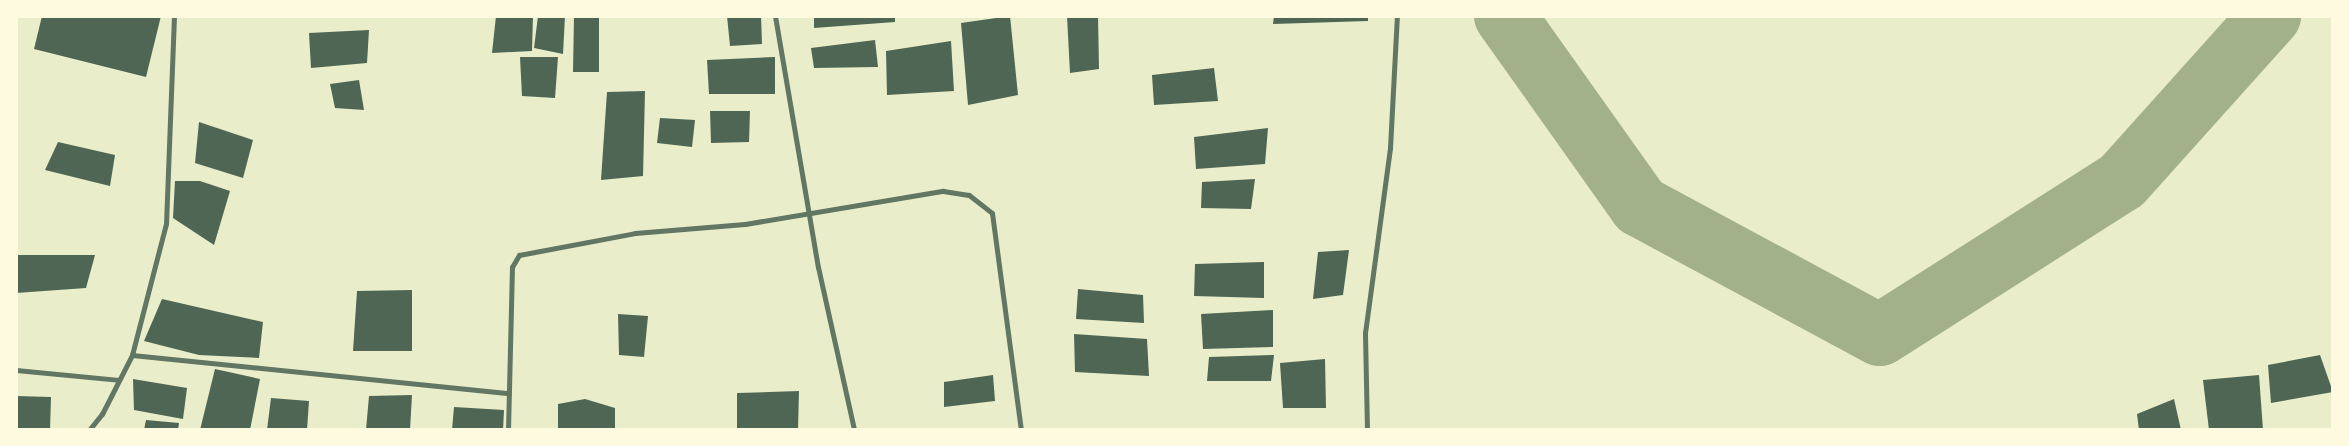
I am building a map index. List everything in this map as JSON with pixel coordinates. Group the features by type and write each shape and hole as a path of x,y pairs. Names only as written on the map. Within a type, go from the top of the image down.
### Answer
{"street":[{"path":"89,430 102,414 132,355 166,224 174,16"},
{"path":"775,16 818,267 854,430"},
{"path":"1367,430 1365,333 1390,148 1397,16"},
{"path":"508,430 512,267 519,255 635,233 745,224 943,191 969,195 992,213 1020,430"},
{"path":"132,355 509,392"},
{"path":"16,370 120,380"}],"building":[{"path":"42,16 161,16 146,77 34,49"},
{"path":"496,16 533,16 532,51 492,53"},
{"path":"538,16 565,16 563,54 534,48"},
{"path":"574,16 599,16 599,72 573,72"},
{"path":"727,16 761,16 762,44 730,46"},
{"path":"814,16 895,16 895,22 814,28"},
{"path":"1010,16 1018,95 968,105 961,23"},
{"path":"1067,16 1098,16 1099,69 1070,73"},
{"path":"1274,16 1368,16 1368,21 1273,24"},
{"path":"369,30 367,63 311,68 309,33"},
{"path":"875,40 878,67 814,68 811,48"},
{"path":"951,41 954,91 887,95 886,51"},
{"path":"520,57 558,57 555,98 522,96"},
{"path":"775,57 775,94 709,94 707,60"},
{"path":"1214,68 1218,101 1154,105 1152,75"},
{"path":"359,80 364,110 335,108 330,84"},
{"path":"645,91 643,176 601,180 607,92"},
{"path":"710,111 750,111 749,142 711,143"},
{"path":"660,118 695,120 692,147 657,143"},
{"path":"199,122 253,140 243,178 195,163"},
{"path":"1268,128 1265,164 1196,169 1194,137"},
{"path":"58,142 115,155 110,186 45,170"},
{"path":"1255,179 1251,209 1201,208 1202,182"},
{"path":"175,181 200,181 230,191 214,245 173,218"},
{"path":"1349,250 1343,295 1313,299 1318,252"},
{"path":"16,255 95,255 86,288 16,293"},
{"path":"1264,262 1264,298 1194,296 1195,264"},
{"path":"1078,289 1143,295 1144,323 1076,319"},
{"path":"412,290 412,351 353,351 357,291"},
{"path":"162,299 263,322 259,358 199,355 144,341"},
{"path":"1273,310 1273,347 1203,349 1201,314"},
{"path":"618,314 648,316 644,357 619,355"},
{"path":"1074,334 1147,339 1149,376 1075,372"},
{"path":"1274,355 1271,381 1207,381 1209,357"},
{"path":"2320,355 2333,392 2271,403 2268,365"},
{"path":"1325,359 1326,408 1283,408 1280,363"},
{"path":"215,369 260,379 250,430 200,430"},
{"path":"993,375 995,401 944,407 944,382"},
{"path":"2259,375 2263,430 2209,430 2203,380"},
{"path":"133,379 187,388 183,419 134,410"},
{"path":"799,391 798,430 737,428 737,393"},
{"path":"412,395 410,430 366,430 369,396"},
{"path":"16,396 51,397 50,430 16,430"},
{"path":"271,398 309,401 307,430 267,430"},
{"path":"585,399 615,408 615,430 558,430 558,404"},
{"path":"2174,399 2181,430 2139,430 2137,414"},
{"path":"454,407 504,410 503,430 452,430"},
{"path":"146,420 179,423 178,430 144,430"}],"waterway":[{"path":"1505,16 1640,206 1880,335 2122,181 2270,16"}]}
